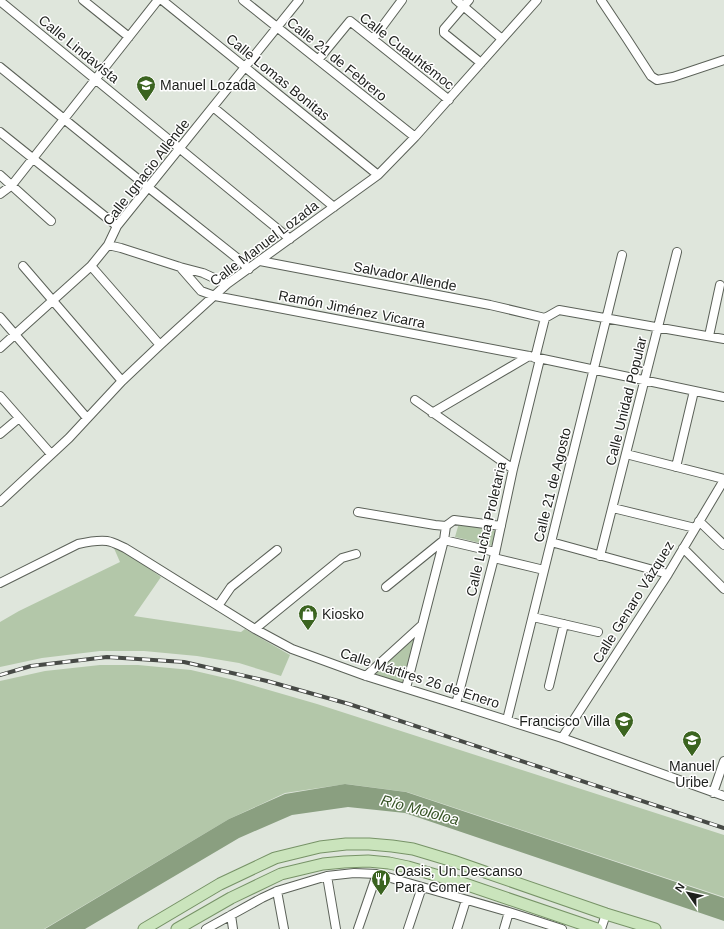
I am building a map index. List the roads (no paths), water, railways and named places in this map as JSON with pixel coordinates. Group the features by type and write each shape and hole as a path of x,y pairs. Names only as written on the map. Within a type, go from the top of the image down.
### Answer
{"main road":[{"path":"144,929 220,884 275,858 320,847 346,844 369,844 413,849 655,929"},
{"path":"177,929 185,926 232,898 281,874 323,864 368,861 408,867 456,881 597,929"}],"street":[{"path":"83,0 129,37"},
{"path":"0,194 12,185 158,0"},
{"name":"Calle Lomas Bonitas","path":"162,0 378,175"},
{"name":"Calle 21 de Febrero","path":"243,0 415,137"},
{"name":"Calle Ignacio Allende","path":"0,348 91,266 108,245 117,226 299,0"},
{"path":"373,39 402,0"},
{"path":"456,0 466,3 502,39"},
{"name":"Calle Manuel Lozada","path":"0,502 69,438 122,381 227,284 378,175 449,100 538,0"},
{"path":"601,0 651,76 657,80 673,77 724,60"},
{"name":"Calle Lindavista","path":"0,1 290,239"},
{"path":"466,3 444,29 444,33 481,63"},
{"name":"Calle Cuauhtémoc","path":"318,60 350,21 449,100"},
{"path":"0,67 249,269"},
{"path":"214,107 334,207"},
{"path":"0,132 117,226"},
{"path":"0,175 51,221"},
{"path":"108,245 180,267 203,272 227,284"},
{"name":"Calle Unidad Popular","path":"600,556 677,252"},
{"name":"Calle 21 de Agosto","path":"507,720 622,255"},
{"name":"Salvador Allende","path":"260,261 490,305 545,318"},
{"path":"23,266 54,300 122,381"},
{"path":"91,266 160,345"},
{"name":"Ramón Jiménez Vicarra","path":"180,267 202,291 215,296 535,358 724,397"},
{"path":"709,336 720,285"},
{"path":"545,318 559,310 724,339"},
{"path":"0,317 87,418"},
{"name":"Calle Lucha Proletaria","path":"456,704 502,526 535,358 545,318"},
{"path":"432,413 535,358"},
{"path":"676,467 694,391"},
{"path":"0,396 51,454"},
{"path":"415,400 513,469"},
{"path":"0,434 19,418"},
{"name":"Calle Genaro Vázquez","path":"562,738 668,574 724,479 626,454"},
{"path":"613,508 697,525 724,545"},
{"path":"358,512 435,525 446,526 454,520 502,526"},
{"path":"406,688 444,540 446,526"},
{"path":"444,540 544,570"},
{"path":"386,588 444,540"},
{"name":"Calle Mártires 26 de Enero","path":"0,584 78,544 92,541 107,541 125,548 255,629 292,648 366,676 562,738 724,796"},
{"path":"551,542 668,574"},
{"path":"683,548 724,589"},
{"path":"218,606 231,587 277,550"},
{"path":"255,629 342,558 356,554"},
{"path":"533,617 598,632"},
{"path":"366,676 423,624"},
{"path":"549,686 564,624"},
{"path":"713,793 724,761"},
{"path":"206,929 277,891 327,876 354,873 377,874 509,912 550,927 562,929"},
{"path":"358,929 377,874"},
{"path":"327,876 336,929"},
{"path":"408,929 422,887"},
{"path":"277,891 284,929"},
{"path":"457,929 466,900"},
{"path":"504,929 509,912"},
{"path":"601,929 606,914"},
{"path":"231,915 233,929"}],"water":[{"name":"Río Mololoa","path":"345,784 406,792 724,898 724,921 405,813 348,807 292,815 239,838 85,929 45,929 229,819 285,794"}],"railway":[{"path":"0,675 31,666 107,657 184,662 267,681 349,704 724,828"}],"place":[{"name":"Manuel Lozada","path":"146,102"},
{"name":"Kiosko","path":"308,631"},
{"name":"Francisco Villa","path":"624,738"},
{"name":"Manuel Uribe","path":"692,757"},
{"name":"Oasis, Un Descanso Para Comer","path":"381,896"}]}
